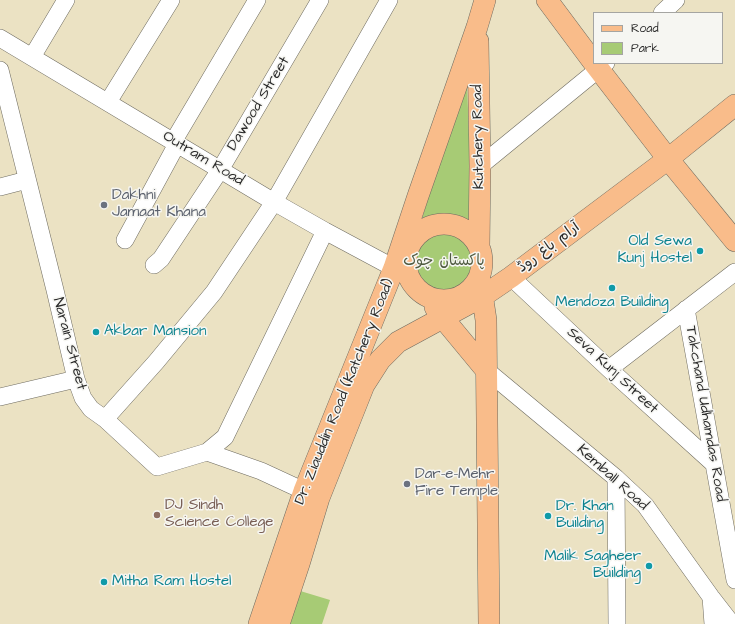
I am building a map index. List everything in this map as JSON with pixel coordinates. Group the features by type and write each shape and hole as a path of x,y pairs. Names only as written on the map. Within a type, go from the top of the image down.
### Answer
{"main road":[{"name":"Dr. Ziauddin Road (Katchery Road)","path":"259,624 402,272 418,196 485,0"},
{"path":"547,0 593,59"},
{"name":"Kutchery Road","path":"477,27 480,166 479,247"},
{"path":"598,65 668,159 735,241"},
{"name":"آرام باغ روڈ","path":"364,384 380,360 398,342 443,318 481,286 510,277 668,159 735,105"},
{"path":"481,286 474,286 467,293 451,300 430,298 418,291 402,272 406,269 406,256 410,244 418,234 428,226 441,223 452,224 463,229 473,237 479,247 482,259 481,286 486,320 489,624"},
{"path":"430,298 438,312 486,370"},
{"name":"Dr. Ziauddin Road (Katchery Road)","path":"279,624 312,494 364,384"}],"street":[{"path":"32,57 66,0"},
{"path":"108,102 171,0"},
{"path":"125,240 175,143 257,0"},
{"name":"Dawood Street","path":"154,265 161,259 220,170 320,0"},
{"path":"105,419 156,362 214,292 274,202 389,0"},
{"path":"663,12 676,0"},
{"name":"Outram Road","path":"0,38 274,202 402,272"},
{"path":"480,166 598,65"},
{"name":"Narain Street","path":"0,70 76,379 83,398 91,409 105,419 157,467 207,452"},
{"path":"0,187 27,180"},
{"path":"207,452 225,437 325,231"},
{"name":"Takchand Udhamdas Road","path":"735,272 686,309 735,580"},
{"name":"Seva Kunj Street","path":"510,277 714,464"},
{"path":"609,369 686,309"},
{"name":"Kemball Road","path":"486,370 645,504 727,621"},
{"path":"0,397 76,379"},
{"path":"207,452 261,471 312,494"},
{"path":"616,478 617,624"}],"green space":[{"name":"پاکستان چوک","path":"466,58 473,237 479,247 482,259 481,271 475,283 467,293 448,301 430,297 418,291 410,281 406,269 406,256 410,244 418,234"},
{"path":"297,590 330,600 322,624 286,624"}],"place":[{"name":"Dakhni Jamaat Khana","path":"104,205"},
{"name":"Old Sewa Kunj Hostel","path":"700,251"},
{"name":"Mendoza Building","path":"612,288"},
{"name":"Akbar Mansion","path":"96,332"},
{"name":"Dar-e-Mehr Fire Temple","path":"407,484"},
{"name":"DJ Sindh Science College","path":"157,515"},
{"name":"Dr. Khan Building","path":"548,516"},
{"name":"Malik Sagheer Building","path":"649,566"},
{"name":"Mitha Ram Hostel","path":"104,582"}]}
